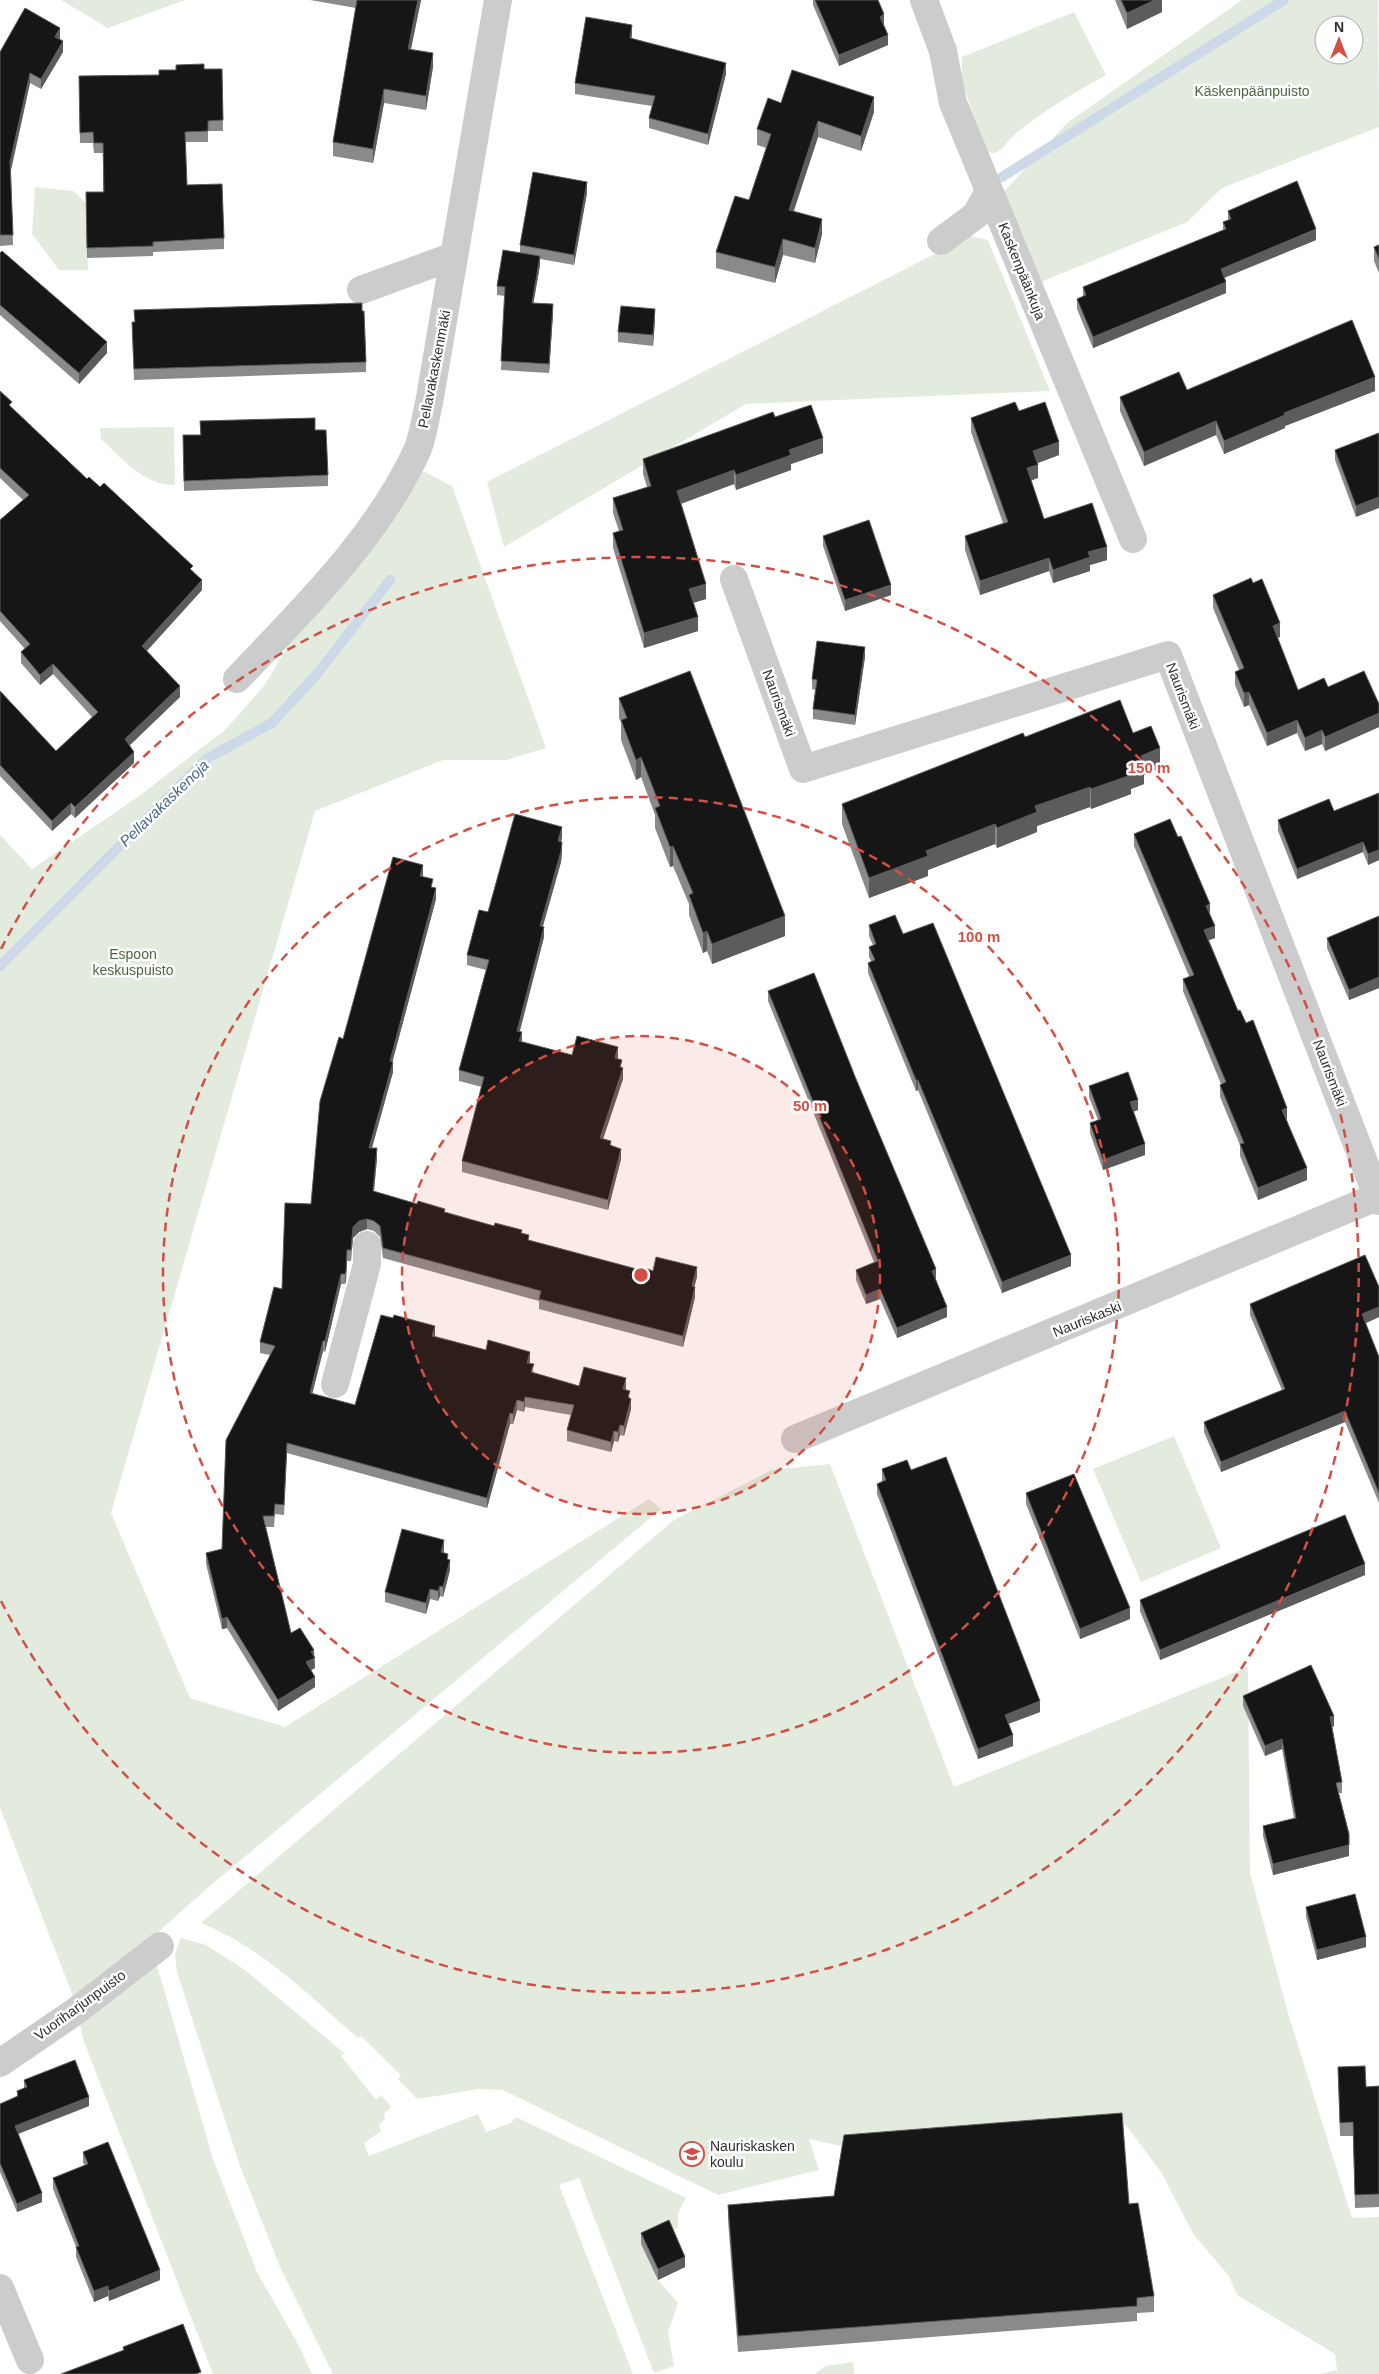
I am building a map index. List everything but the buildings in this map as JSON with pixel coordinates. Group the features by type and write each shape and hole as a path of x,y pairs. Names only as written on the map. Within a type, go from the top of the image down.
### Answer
{"street":[{"name":"Pellavakaskenmäki","path":"237,679 338,570 382,512 417,450 429,403 498,0"},
{"name":"Kaskenpäänkuja","path":"924,0 944,51 953,103 1133,539"},
{"path":"940,241 976,215 989,191"},
{"path":"361,290 454,256"},
{"name":"Naurismäki","path":"734,579 803,769 1168,655 1378,1198"},
{"name":"Nauriskaski","path":"795,1439 1378,1198"},
{"path":"335,1384 367,1264 367,1245"},
{"name":"Vuoriharjunpuisto","path":"0,2063 76,2011 160,1946"},
{"path":"0,2288 30,2360"}],"green space":[{"path":"61,0 185,0 108,28"},
{"name":"Käskenpäänpuisto","path":"1242,0 1378,0 1379,127 1222,188 1187,222 1041,282 1001,195 1067,123"},
{"path":"1074,12 1106,75 1037,118 1011,137 995,153 985,151 962,81 962,57"},
{"path":"35,187 73,191 86,203 88,270 59,270 32,234"},
{"path":"970,236 988,240 1050,391 746,404 504,547 487,482"},
{"path":"174,427 175,485 153,481 134,469 101,439 100,428"},
{"name":"Espoon keskuspuisto","path":"423,471 452,486 546,748 506,760 443,760 315,811 111,1513 190,1698 285,1727 649,1499 661,1509 204,1891 146,1943 73,1996 0,1808 0,835 32,869 135,799 225,730 264,686 294,635 398,512"},
{"path":"1174,1436 1221,1548 1141,1582 1093,1469"},
{"path":"830,1464 954,1787 1248,1667 1250,1873 1288,2013 1352,2218 1379,2217 1379,2374 1320,2374 1337,2370 1335,2354 1237,2295 1229,2276 1194,2235 1161,2172 1126,2125 841,2146 809,2139 819,2170 718,2195 503,2090 479,2089 417,2099 398,2079 401,2075 361,2036 358,2038 304,1990 266,1960 225,1934 203,1924 202,1922 674,1520 772,1470"},
{"path":"181,1938 206,1945 245,1970 344,2053 341,2056 376,2100 381,2095 391,2107 384,2114 385,2119 379,2125 381,2131 364,2143 369,2156 478,2114 486,2132 511,2123 516,2117 686,2198 678,2213 678,2228 669,2231 658,2280 678,2303 668,2332 674,2366 654,2373 579,2178 559,2185 633,2374 333,2374 280,2267 240,2166 177,1972 175,1954"},
{"path":"156,1962 213,2159 257,2272 298,2344 312,2374 213,2374 83,2039 79,2018"},
{"path":"853,2362 854,2374 815,2374 825,2366"}],"waterway":[{"path":"1002,177 1284,0"},
{"name":"Pellavakaskenoja","path":"0,966 206,759 272,723 317,674 390,580"}],"place":[{"name":"Nauriskasken koulu","path":"692,2154"}]}
